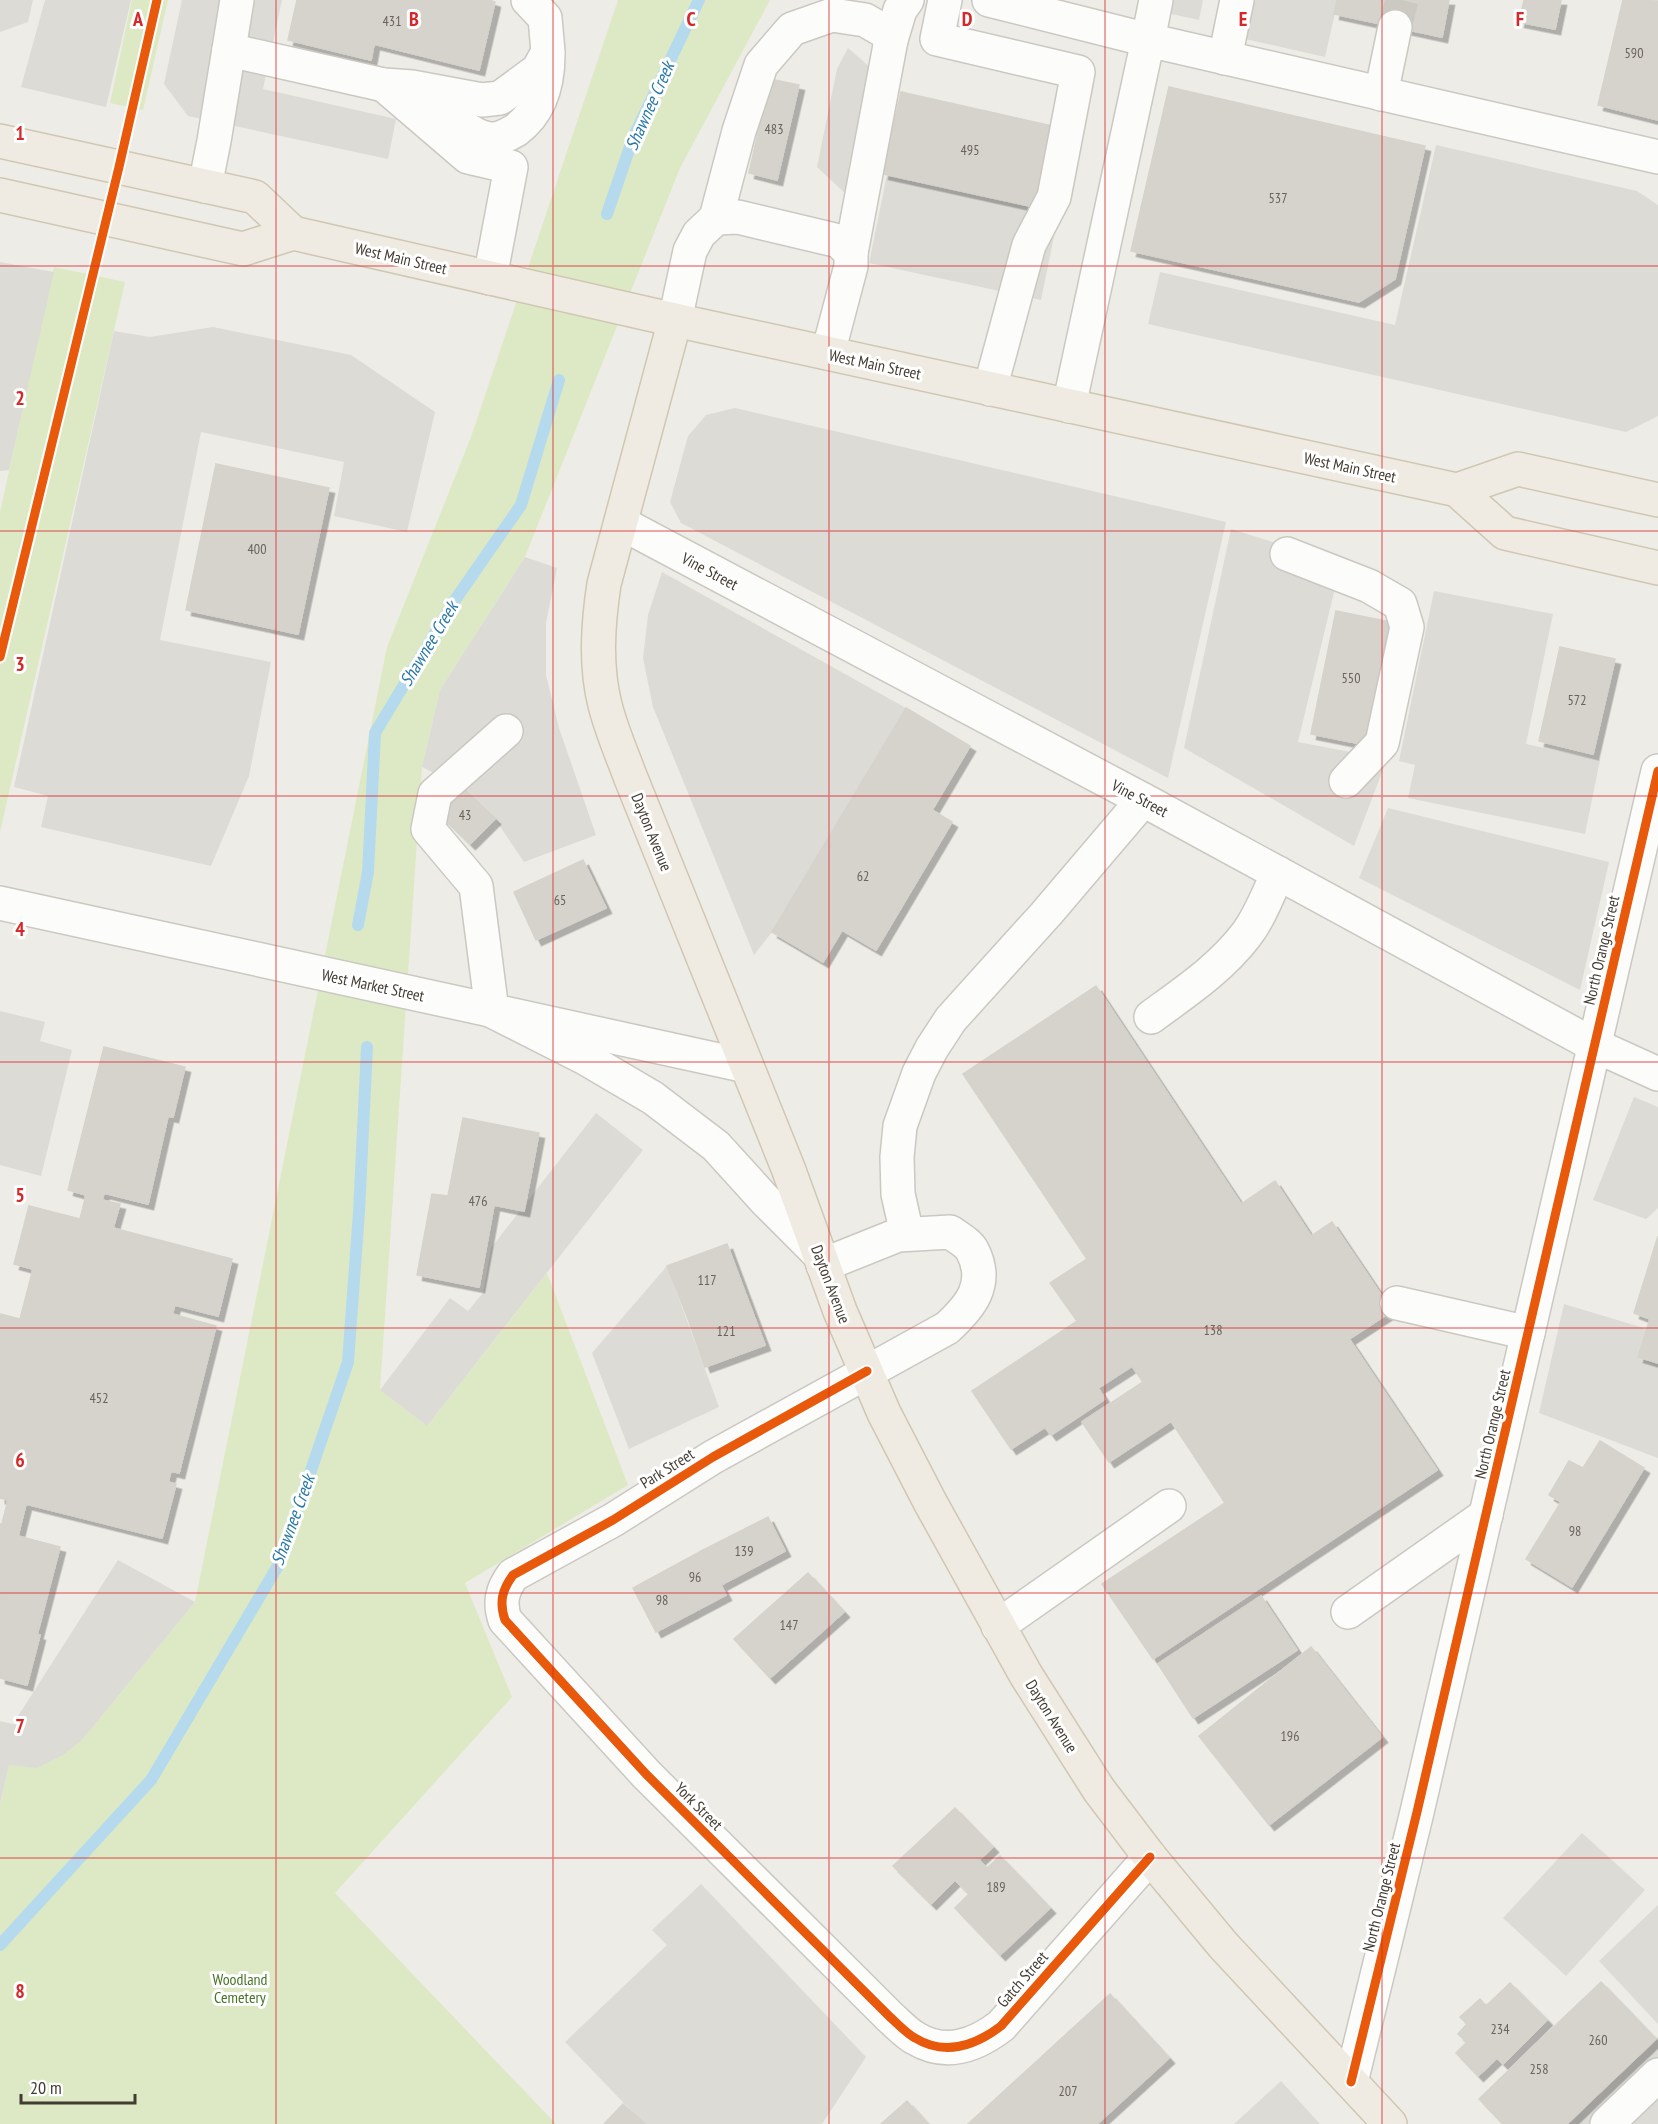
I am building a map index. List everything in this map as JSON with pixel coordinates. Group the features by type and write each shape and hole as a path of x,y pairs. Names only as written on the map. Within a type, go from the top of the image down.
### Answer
{"main road":[{"path":"0,141 255,197 294,234"},
{"name":"West Main Street","path":"0,195 243,249 294,234 675,320 1457,490 1505,533 1658,568"},
{"name":"Dayton Avenue","path":"675,320 604,584 599,619 598,663 604,703 611,729 789,1168 840,1311 884,1413 930,1502 998,1626 1099,1790 1150,1857 1223,1945 1390,2124"},
{"path":"1457,490 1518,469 1658,500"}],"street":[{"path":"205,186 237,0"},
{"path":"229,50 398,86 482,100 500,98 538,70 548,52 545,18 528,0"},
{"path":"828,353 847,285 891,40 900,10 907,0"},
{"path":"945,0 937,39 1078,72 1054,197 1029,245 990,389"},
{"path":"989,0 1148,40 1658,157"},
{"path":"1069,405 1156,0"},
{"path":"1225,58 1237,0"},
{"path":"675,320 690,250 699,234 716,218 739,130 761,65 792,29 832,15 865,20 884,31 891,40"},
{"path":"1381,94 1395,27"},
{"path":"398,86 468,157 511,168 490,278"},
{"path":"716,218 738,217 839,241 851,254"},
{"name":"Vine Street","path":"621,523 1278,873 1594,1045 1658,1074"},
{"path":"1287,554 1369,586 1400,604 1407,627 1382,743 1346,781"},
{"path":"507,731 435,794 428,829 476,886 492,1011 585,1058 653,1098 716,1146 821,1259"},
{"name":"North Orange Street","path":"1352,2082 1417,1812 1658,771"},
{"path":"907,1234 898,1194 897,1157 900,1126 919,1073 932,1048 951,1019 1046,915 1143,801"},
{"path":"1151,1017 1208,975 1230,953 1257,917 1278,873"},
{"name":"West Market Street","path":"0,903 746,1066"},
{"name":"Park Street","path":"500,1606 506,1584 513,1575 613,1520 708,1461 946,1328 974,1300 980,1273 971,1249 950,1232 898,1235 821,1259"},
{"path":"1397,1303 1528,1333"},
{"path":"998,1626 1170,1506"},
{"path":"1348,1612 1486,1515"},
{"name":"York Street","path":"500,1606 505,1620 646,1774 890,2017"},
{"name":"Gatch Street","path":"890,2017 916,2039 937,2047 961,2047 984,2039 1002,2026 1150,1857"},
{"path":"1607,2124 1658,2075"}],"green space":[{"path":"132,0 168,0 143,110 110,103"},
{"name":"Woodland Cemetery","path":"618,0 770,0 680,168 525,557 440,690 422,767 380,1390 427,1426 547,1273 628,1485 465,1583 512,1697 335,1893 556,2124 0,2124 0,1804 9,1765 82,1740 195,1602 387,647 471,437"},
{"path":"54,267 125,282 0,832 0,512"}],"shaded area":[{"path":"0,0 33,0 28,22 0,32"},
{"path":"45,0 131,0 106,107 21,87"},
{"path":"182,0 282,0 263,89 396,119 388,159 188,116 164,84"},
{"path":"1170,0 1203,0 1199,20 1167,13"},
{"path":"1222,0 1338,0 1325,57 1214,32"},
{"path":"848,48 872,69 848,196 817,167 837,69"},
{"path":"1436,145 1637,191 1658,205 1658,416 1626,432 1148,324 1160,272 1395,325"},
{"path":"887,175 1059,212 1041,300 869,263"},
{"path":"0,262 54,272 9,470 0,471"},
{"path":"213,327 351,355 435,412 407,532 334,516 344,462 201,432 160,640 271,662 249,776 211,866 41,827 48,796 14,787 114,331 150,337"},
{"path":"735,408 1226,522 1168,778 681,523 670,502 688,436 706,415"},
{"path":"1231,529 1341,563 1298,742 1387,759 1354,846 1184,748"},
{"path":"525,557 557,568 546,623 546,675 559,728 596,835 524,862 495,819 460,786 422,767 440,690"},
{"path":"662,572 906,708 772,932 754,955 653,707 643,658 648,615"},
{"path":"1434,591 1553,614 1526,744 1600,760 1585,834 1408,798 1415,765 1399,761"},
{"path":"1388,808 1609,862 1580,990 1359,878"},
{"path":"0,1011 45,1022 40,1041 72,1050 41,1176 0,1165"},
{"path":"1634,1097 1658,1107 1658,1208 1646,1219 1593,1200"},
{"path":"596,1113 643,1150 427,1426 380,1390 450,1298 468,1311 483,1293 491,1248"},
{"path":"667,1266 719,1407 629,1449 592,1353"},
{"path":"1564,1304 1647,1329 1638,1357 1658,1363 1658,1458 1539,1413"},
{"path":"118,1560 195,1602 82,1740 63,1755 37,1768 9,1765 0,1804 0,1721 13,1724"},
{"path":"1582,1833 1645,1890 1566,1976 1503,1918"},
{"path":"701,1884 866,2057 822,2124 644,2124 565,2042 667,1945 652,1930"},
{"path":"1658,1905 1658,2024 1599,1961"},
{"path":"1658,2037 1658,2124 1567,2124 1656,2039"},
{"path":"1281,2081 1320,2124 1234,2124"}],"building":[{"path":"297,0 489,0 495,2 479,70 374,44 371,60 288,40"},
{"path":"1337,0 1449,0 1442,37 1334,14"},
{"path":"1524,0 1561,0 1555,29 1519,22"},
{"path":"1623,0 1658,1 1658,120 1598,105"},
{"path":"770,79 799,85 777,180 749,173"},
{"path":"1169,87 1425,146 1395,279 1359,302 1131,251"},
{"path":"901,92 1057,127 1039,208 883,174"},
{"path":"216,464 329,488 298,634 186,610"},
{"path":"1336,611 1391,622 1367,745 1311,734"},
{"path":"1560,647 1615,659 1593,754 1539,741"},
{"path":"906,708 970,746 932,810 952,822 876,950 842,930 823,962 772,932"},
{"path":"460,786 495,819 470,844 436,811"},
{"path":"583,860 606,908 536,940 514,892"},
{"path":"1096,986 1241,1204 1275,1181 1311,1236 1332,1222 1392,1311 1349,1339 1437,1470 1153,1659 1102,1584 1225,1503 1171,1421 1109,1462 1082,1422 1143,1382 1132,1366 1098,1388 1105,1399 1051,1435 1045,1427 1011,1449 972,1391 1077,1321 1050,1283 1087,1259 963,1074"},
{"path":"104,1047 185,1067 173,1117 168,1116 148,1204 104,1193 102,1200 120,1204 113,1228 232,1259 218,1316 175,1305 172,1314 216,1326 179,1473 171,1471 168,1482 176,1484 162,1538 26,1504 18,1536 60,1547 37,1635 40,1635 27,1685 0,1678 0,1524 2,1524 8,1500 0,1498 0,1314 20,1319 33,1269 14,1264 29,1206 80,1219 86,1195 68,1190"},
{"path":"463,1118 539,1133 524,1211 494,1205 479,1287 417,1275 432,1194 448,1196"},
{"path":"1658,1236 1658,1363 1638,1357 1650,1319 1634,1313"},
{"path":"727,1244 746,1295 687,1316 667,1266"},
{"path":"746,1295 765,1345 705,1367 687,1316"},
{"path":"1600,1441 1644,1468 1572,1587 1526,1559 1561,1502 1549,1495 1569,1461 1583,1468"},
{"path":"768,1517 785,1551 721,1585 703,1550"},
{"path":"703,1550 726,1595 692,1613 668,1569"},
{"path":"668,1569 692,1613 656,1632 633,1588"},
{"path":"808,1573 844,1612 770,1678 734,1639"},
{"path":"1261,1596 1297,1650 1193,1718 1158,1664"},
{"path":"1311,1647 1382,1737 1269,1825 1199,1736"},
{"path":"955,1808 993,1847 979,1860 987,1868 1000,1856 1050,1908 1000,1955 955,1908 969,1894 955,1880 931,1904 893,1866"},
{"path":"1601,1982 1656,2039 1595,2097 1540,2040"},
{"path":"1510,1983 1547,2020 1503,2064 1497,2058 1478,2076 1456,2053 1467,2042 1458,2034 1467,2024 1460,2017 1480,1999 1486,2006"},
{"path":"1110,1994 1169,2058 1097,2124 968,2124"},
{"path":"1540,2040 1595,2097 1567,2124 1503,2124 1479,2099"},
{"path":"907,2101 928,2124 881,2124"},
{"path":"623,2104 644,2124 604,2124"}],"waterway":[{"name":"Shawnee Creek","path":"607,214 633,138 699,0"},
{"name":"Shawnee Creek","path":"358,925 368,872 375,733 455,600 521,505 559,380"},
{"name":"Shawnee Creek","path":"0,1945 151,1780 279,1564 348,1362 359,1212 367,1047"}],"tunnel":[{"path":"1395,27 1402,0"}],"cycle path":[{"path":"0,657 119,167 157,0"},
{"path":"1351,2082 1417,1812 1658,771"},
{"path":"867,1371 713,1457 613,1520 513,1575 503,1596 502,1607 505,1620 646,1774 890,2017 908,2034 927,2044 949,2048 960,2046 981,2039 1001,2026 1150,1857"}]}
